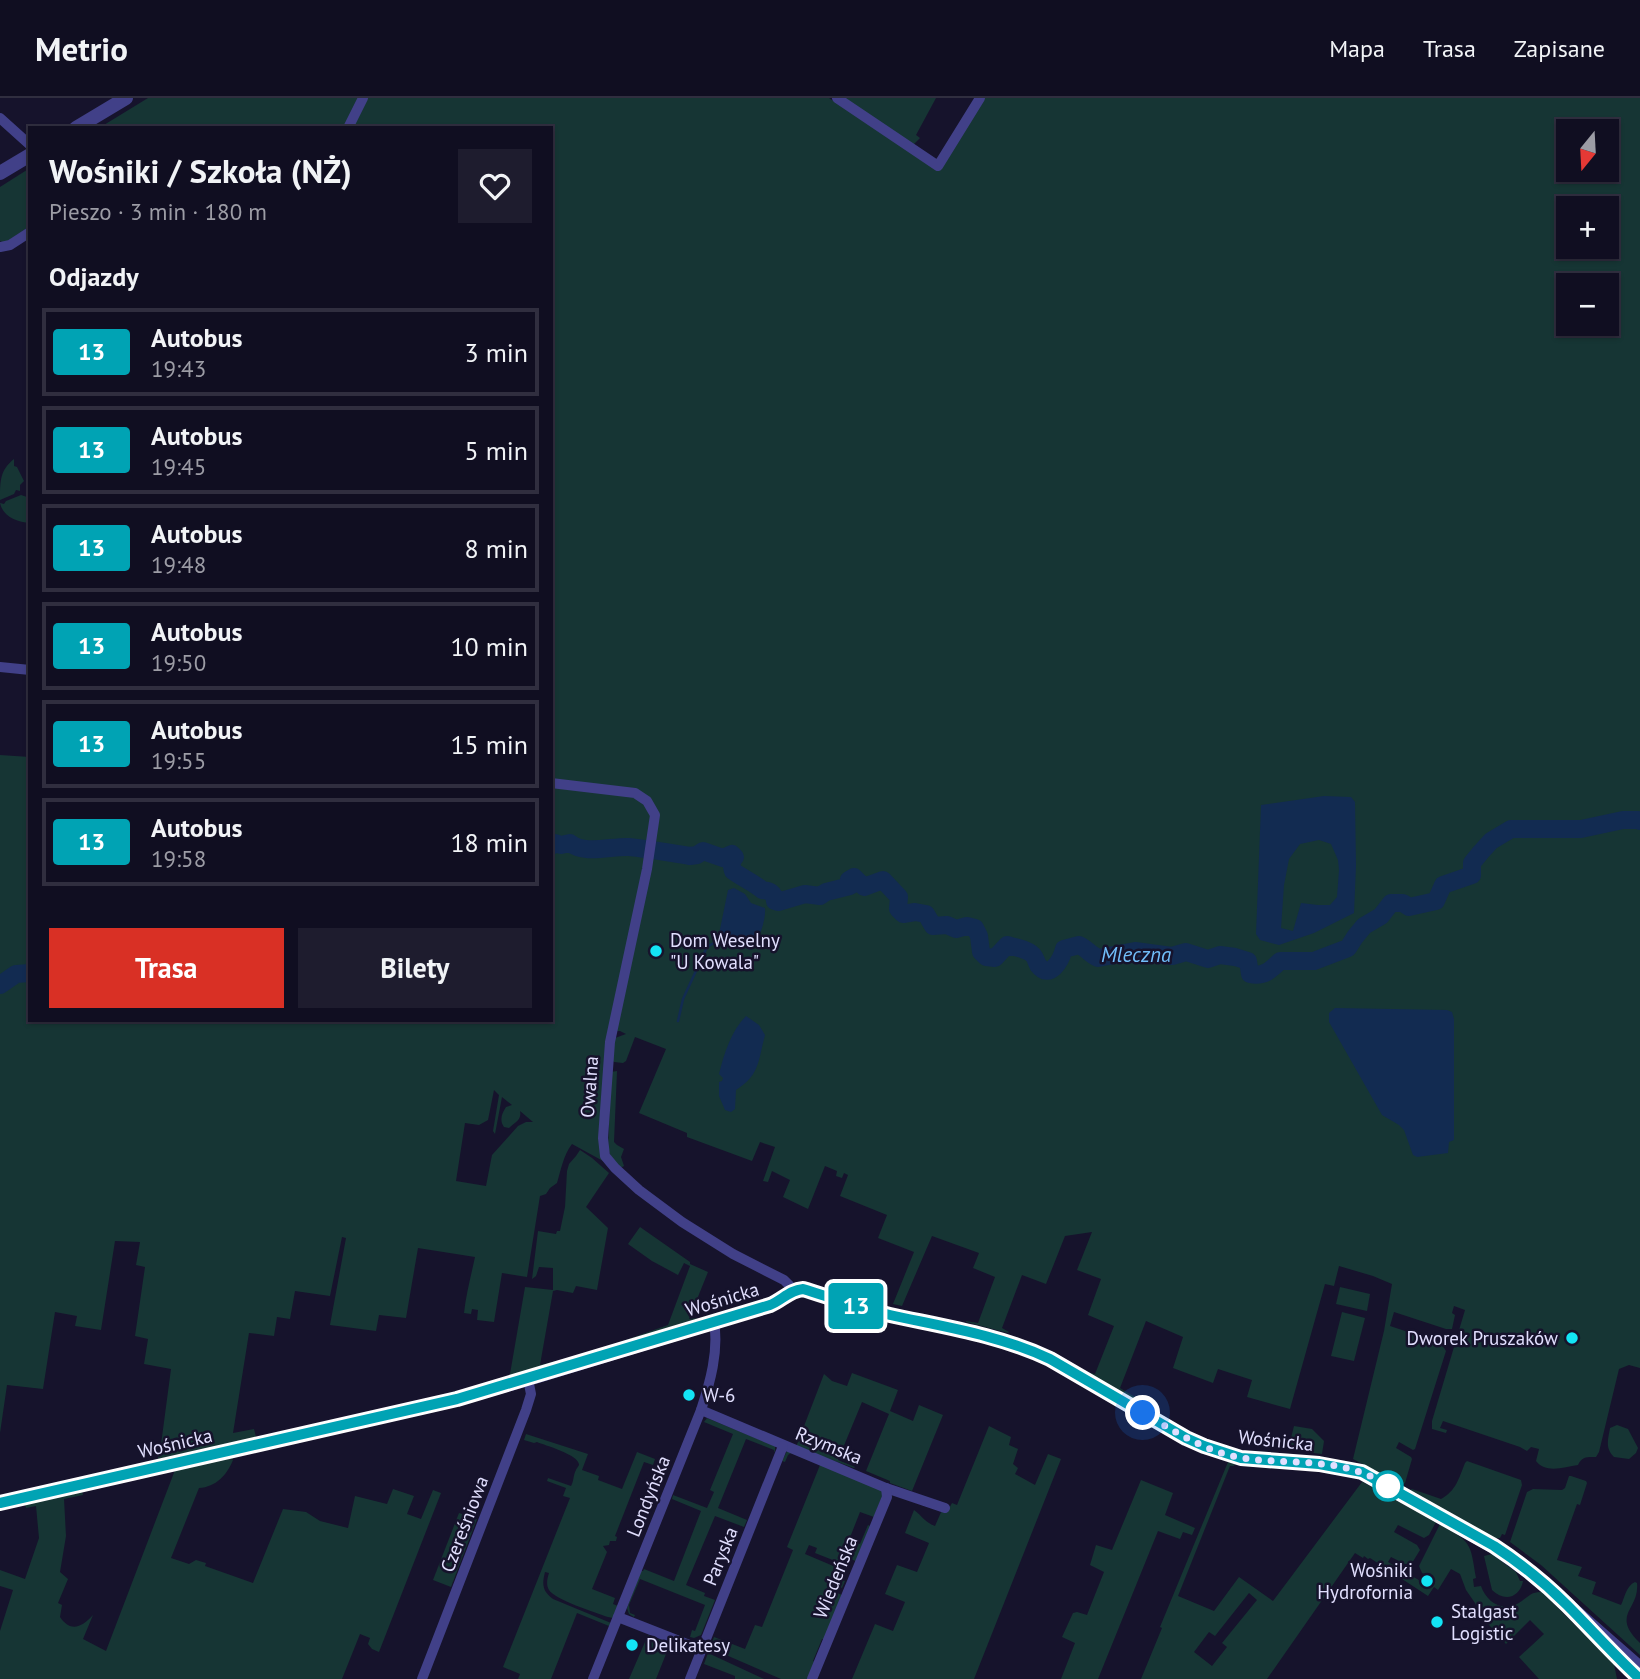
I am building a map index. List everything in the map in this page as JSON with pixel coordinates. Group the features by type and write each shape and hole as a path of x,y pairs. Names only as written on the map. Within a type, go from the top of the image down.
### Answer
{"street":[{"path":"79,126 126,98"},
{"path":"349,126 363,98"},
{"path":"837,98 938,166 980,98"},
{"path":"0,118 28,143"},
{"path":"0,173 28,156"},
{"path":"0,247 10,245 28,233"},
{"path":"0,667 28,670"},
{"name":"Owalna","path":"553,783 629,791 651,806 655,815 652,841 610,1042 603,1138 605,1156 639,1190 682,1222 733,1254 785,1280 794,1290"},
{"name":"Wośnicka","path":"0,1503 457,1399 770,1305 794,1290 803,1289 866,1309 976,1332 1027,1348 1186,1438 1228,1455 1257,1460 1319,1464 1362,1472 1494,1546 1536,1577 1565,1603 1611,1652 1639,1676"},
{"name":"Londyńska","path":"593,1679 701,1410 712,1373 714,1322"},
{"name":"Czereśniowa","path":"422,1679 529,1402 531,1394 528,1379"},
{"name":"Rzymska","path":"701,1410 886,1488 945,1508"},
{"name":"Paryska","path":"690,1679 783,1446"},
{"name":"Wiedeńska","path":"812,1679 887,1497 886,1488"},
{"path":"618,1617 702,1650"}],"green space":[{"path":"148,98 829,98 936,169 983,98 1640,98 1640,1368 1629,1365 1619,1369 1596,1457 1583,1459 1578,1465 1550,1469 1536,1461 1539,1449 1531,1447 1527,1451 1443,1421 1440,1428 1447,1430 1446,1433 1432,1429 1432,1421 1465,1310 1454,1306 1452,1329 1394,1312 1390,1326 1441,1343 1446,1351 1415,1449 1399,1442 1396,1448 1412,1459 1405,1483 1402,1485 1353,1459 1384,1331 1392,1284 1339,1266 1334,1286 1325,1284 1290,1409 1247,1397 1252,1380 1218,1369 1213,1383 1173,1368 1183,1337 1146,1321 1120,1388 1145,1403 1143,1405 1090,1374 1095,1374 1114,1326 1088,1315 1101,1279 1077,1270 1092,1232 1065,1236 1046,1284 1022,1275 1002,1328 1008,1333 966,1322 978,1323 995,1277 973,1268 979,1253 932,1236 902,1306 893,1304 914,1252 878,1238 887,1215 840,1196 848,1175 844,1173 842,1178 836,1176 837,1171 825,1166 808,1209 783,1197 790,1180 772,1171 768,1182 763,1181 775,1147 760,1142 752,1161 687,1137 687,1133 639,1113 666,1049 635,1037 626,1061 614,1062 615,1038 626,1034 620,1031 615,1031 609,1069 603,1161 572,1144 564,1158 557,1183 540,1196 527,1277 502,1273 494,1322 477,1320 478,1310 472,1309 471,1314 464,1313 475,1257 418,1248 406,1318 379,1315 376,1331 330,1325 346,1238 342,1237 330,1296 295,1291 290,1319 277,1317 274,1336 249,1333 233,1433 254,1429 256,1437 158,1459 171,1369 144,1364 148,1339 135,1336 145,1267 136,1265 140,1242 115,1241 101,1330 75,1326 77,1316 55,1312 43,1389 7,1385 0,1433 0,755 28,757 28,1022 553,1022 553,126 102,126","holes":["494,1090 499,1095 493,1131 495,1134 502,1097 512,1105 506,1107 502,1114 504,1127 509,1128 518,1121 520,1111 533,1122 518,1126 492,1155 486,1186 456,1181 465,1123 479,1125 488,1120"]},
{"path":"843,98 936,98 916,135 920,138 913,145"},
{"path":"28,169 28,227 5,243 0,241 0,187"},
{"path":"14,459 14,466 24,481 20,485 20,491 16,490 14,494 0,500 2,476"},
{"path":"21,495 28,497 28,523 11,518 4,512 0,503 4,504"},
{"path":"617,1071 614,1142 624,1149 621,1157 624,1166 620,1168 608,1148 611,1072"},
{"path":"580,1150 609,1173 586,1207 608,1228 597,1290 576,1286 573,1293 553,1291 540,1365 556,1363 511,1377 525,1287 553,1290 553,1268 539,1267 532,1279 538,1231 556,1234 560,1231 565,1207 567,1171"},
{"path":"640,1227 690,1264 708,1272 689,1319 696,1319 617,1343 668,1325 690,1266 684,1263 678,1275 628,1244"},
{"path":"1340,1287 1370,1294 1367,1311 1336,1304"},
{"path":"1342,1312 1365,1318 1354,1361 1331,1356"},
{"path":"852,1373 898,1390 890,1411 913,1421 919,1405 943,1415 912,1491 866,1471 889,1414 862,1402 838,1460 854,1468 796,1447 824,1374 832,1381 847,1386"},
{"path":"707,1418 775,1446 775,1453 774,1450 746,1439 718,1508 747,1520 744,1527 715,1516 686,1585 715,1600 701,1635 694,1638 690,1637 692,1630 695,1631 705,1605 640,1579 629,1605 630,1613 635,1615 634,1617 629,1614 627,1608 644,1569 674,1581 701,1511 672,1499 673,1495 707,1508 714,1492 710,1490 733,1434 704,1422"},
{"path":"1617,1425 1628,1429 1638,1448 1629,1459 1614,1457 1609,1450 1610,1428"},
{"path":"989,1426 1011,1437 1009,1445 1018,1449 1013,1464 1018,1468 1015,1474 1035,1485 1048,1454 1061,1459 974,1679 852,1679 875,1624 893,1631 905,1602 885,1594 897,1565 917,1572 929,1543 905,1533 914,1510 935,1526 942,1510 947,1512 952,1503 957,1505"},
{"path":"1294,1426 1312,1429 1324,1441 1322,1454 1288,1450"},
{"path":"526,1434 588,1454 582,1470 599,1476 598,1480 622,1489 637,1452 655,1459 653,1465 644,1462 615,1536 616,1541 610,1541 609,1545 603,1546 607,1552 592,1589 615,1598 613,1604 618,1606 613,1618 552,1594 547,1586 549,1573 545,1572 544,1587 553,1599 611,1623 609,1626 577,1613 551,1679 518,1679 520,1674 503,1667 570,1498 563,1496 566,1488 547,1481 548,1478 571,1486 579,1465 578,1461 561,1451 524,1440"},
{"path":"787,1451 879,1487 883,1494 874,1517 860,1512 849,1540 860,1544 868,1525 870,1526 856,1561 850,1559 848,1566 815,1553 817,1548 809,1545 805,1554 838,1568 835,1577 845,1581 842,1588 835,1586 833,1591 842,1595 813,1661 815,1662 809,1679 781,1679 710,1648 714,1637 745,1649 755,1625 762,1627 793,1550 787,1547 820,1465 791,1453 785,1462 782,1461"},
{"path":"233,1457 230,1460 233,1460 231,1465 220,1479 199,1488 171,1558 189,1564 196,1560 206,1563 205,1566 253,1583 283,1509 306,1512 320,1521 348,1528 355,1496 387,1504 393,1489 414,1496 407,1514 421,1519 433,1490 441,1493 379,1652 368,1644 370,1638 360,1634 342,1679 0,1679 0,1631 13,1590 0,1586 0,1570 25,1579 39,1538 36,1506 26,1508 25,1504 82,1491 83,1495 64,1499 66,1536 60,1572 68,1579 58,1603 62,1605 60,1617 72,1627 85,1623 93,1615 83,1639 106,1651 175,1470"},
{"path":"1467,1461 1521,1480 1522,1485 1505,1535 1502,1534 1500,1538 1495,1538 1410,1490 1441,1499 1454,1488"},
{"path":"1228,1462 1235,1464 1230,1466 1178,1596 1214,1611 1239,1577 1273,1601 1362,1482 1359,1480 1436,1522 1429,1535 1424,1538 1398,1525 1394,1532 1417,1545 1420,1550 1412,1563 1405,1564 1391,1557 1388,1562 1429,1586 1433,1579 1422,1573 1419,1566 1440,1524 1468,1545 1476,1578 1473,1579 1474,1587 1481,1586 1490,1600 1505,1607 1542,1592 1614,1664 1617,1679 1539,1679 1519,1657 1544,1634 1530,1620 1506,1644 1481,1616 1460,1574 1451,1569 1438,1590 1434,1587 1428,1596 1370,1558 1363,1558 1355,1553 1267,1679 1141,1679 1162,1628 1160,1627","holes":["1249,1593 1257,1600 1222,1643 1227,1647 1212,1666 1194,1652 1209,1632 1215,1636"]},
{"path":"1569,1476 1587,1483 1557,1560 1582,1567 1578,1576 1596,1582 1592,1594 1621,1605 1630,1586 1637,1583 1627,1625 1640,1643 1640,1655 1541,1565 1510,1542 1527,1492 1533,1489 1562,1490"},
{"path":"1141,1480 1173,1493 1165,1515 1195,1528 1192,1535 1183,1532 1180,1539 1158,1531 1098,1679 1061,1679 1075,1643 1062,1637 1073,1613 1087,1615 1104,1572 1090,1565 1096,1545 1112,1550"},
{"path":"459,1513 477,1519 451,1587 433,1580"},
{"path":"1492,1554 1516,1572 1520,1581 1523,1581 1515,1594 1506,1597 1492,1590 1484,1556"},
{"path":"648,1635 674,1645 666,1654 656,1679 629,1679"},
{"path":"708,1653 764,1679 735,1679 735,1676 704,1664"}],"water":[{"path":"1324,796 1351,797 1355,802 1354,913 1314,933 1279,945 1260,940 1256,934 1261,805","holes":["1319,840 1331,844 1338,860 1337,897 1330,905 1301,903 1293,931 1281,928 1289,859 1300,844"]},
{"path":"734,888 745,894 751,903 765,908 761,930 751,950 718,939 728,890"},
{"path":"1335,1008 1452,1012 1454,1140 1449,1142 1448,1153 1417,1157 1413,1155 1404,1130 1382,1115 1329,1022 1329,1013"},
{"path":"746,1016 759,1025 765,1035 757,1067 750,1079 736,1090 735,1109 731,1112 725,1110 719,1096 719,1082 723,1078 719,1074 732,1036"}],"waterway":[{"name":"Mleczna","path":"553,844 570,843 583,849 629,847 690,856 703,851 723,858 732,854 735,857 731,862 733,871 762,890 771,892 778,902 805,894 820,896 850,886 849,880 854,877 864,887 883,880 899,897 898,909 903,914 926,914 933,926 975,928 981,952 986,957 995,958 1007,945 1030,953 1038,965 1047,971 1058,963 1064,949 1079,945 1098,958 1135,951 1172,956 1186,952 1208,959 1220,955 1235,957 1248,961 1250,974 1255,975 1267,972 1280,961 1314,961 1348,948 1364,926 1381,916 1391,903 1403,903 1409,907 1436,901 1443,885 1472,875 1472,863 1481,852 1491,841 1511,829 1581,829 1623,820 1640,821"},
{"path":"678,1021 683,999 707,947 719,940"},
{"name":"Mleczna","path":"0,985 16,974 28,973"}],"bus line":[{"name":"13","path":"0,1503 457,1399 770,1305 794,1290 803,1289 866,1309 976,1332 1027,1348 1186,1438 1228,1455 1257,1460 1319,1464 1362,1472 1512,1558 1565,1603 1640,1679"}],"place":[{"name":"Dom Weselny \"U Kowala\"","path":"656,951"},
{"name":"Dworek Pruszaków","path":"1572,1338"},
{"name":"W-6","path":"689,1395"},
{"name":"Wośniki Hydrofornia","path":"1427,1581"},
{"name":"Stalgast Logistic","path":"1437,1622"},
{"name":"Delikatesy","path":"632,1645"}],"route":[{"path":"1143,1413 1186,1438 1228,1455 1346,1468 1362,1472 1388,1486"}]}
